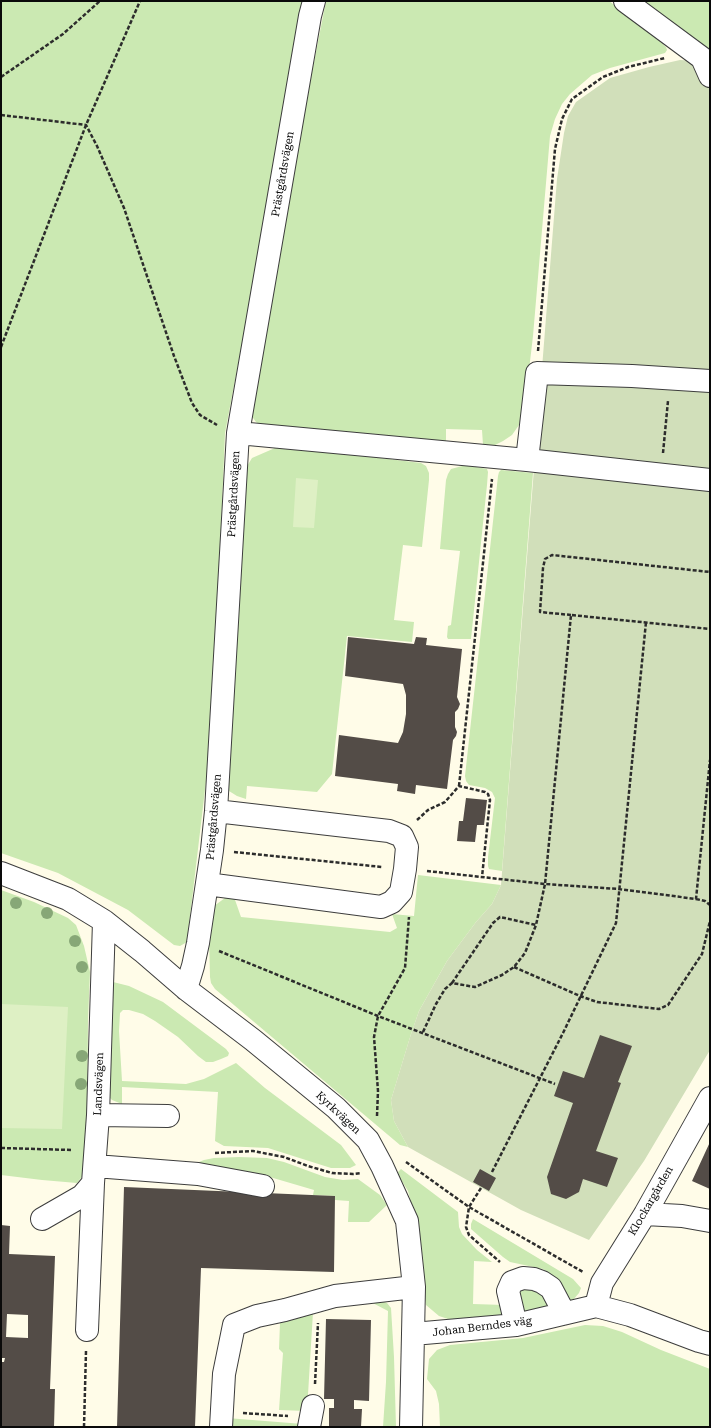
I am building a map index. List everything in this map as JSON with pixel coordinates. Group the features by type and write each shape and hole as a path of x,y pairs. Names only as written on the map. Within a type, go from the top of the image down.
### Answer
{"street":[{"name":"Prästgårdsvägen","path":"186,990 198,943 212,850 216,811 238,433 307,32 314,1"},
{"path":"625,1 707,63"},
{"path":"527,460 537,373 710,380"},
{"path":"238,433 527,460 710,480"},
{"path":"207,884 381,907 392,902 401,892 405,869 407,847 402,836 389,831 216,811"},
{"path":"1,873 68,899 104,921 142,950 186,990"},
{"name":"Landsvägen","path":"87,1330 98,1114 104,921"},
{"name":"Kyrkvägen","path":"186,990 253,1040 336,1108 368,1140 382,1166 407,1221 414,1287 411,1427"},
{"name":"Klockargården","path":"596,1306 602,1283 645,1214 710,1098"},
{"path":"98,1114 168,1116"},
{"path":"42,1219 82,1196 94,1175 198,1174 263,1186"},
{"path":"645,1214 682,1216 710,1221"},
{"path":"516,1325 508,1291 512,1282 523,1278 534,1279 551,1288 556,1295 563,1314"},
{"path":"221,1419 224,1374 234,1325 257,1316 335,1296 414,1287"},
{"name":"Johan Berndes väg","path":"413,1334 516,1325 596,1306 630,1315 699,1342 710,1344"}],"path":[{"path":"1,77 63,34 100,1"},
{"path":"1,347 86,125 140,1"},
{"path":"537,373 555,149 562,120 572,99 603,77 628,67 678,55 707,63"},
{"path":"1,114 86,125"},
{"path":"86,125 97,146 124,208 174,356 192,403 200,416 214,424 238,433"},
{"path":"661,474 670,378"},
{"path":"402,836 428,810 445,802 459,786 495,457"},
{"path":"710,572 552,555 545,559 543,568 540,612 710,629"},
{"path":"452,983 475,987 502,975 514,967 525,953 536,926 545,884 571,615"},
{"path":"492,1172 540,1079 616,923 646,622"},
{"path":"696,899 710,760"},
{"path":"459,786 485,792 490,798 482,878"},
{"path":"212,850 482,878 619,889 696,899 705,901 710,905"},
{"path":"377,1121 378,1091 374,1037 378,1016 405,968 410,915"},
{"path":"423,1032 436,1004 493,923 500,917 536,926"},
{"path":"514,967 597,1002 659,1009 668,1005 702,954 710,921"},
{"path":"198,943 378,1016 423,1032 555,1084"},
{"path":"382,1166 405,1161 469,1207 602,1283"},
{"path":"481,1188 469,1207 466,1227 469,1235 511,1272 512,1282"},
{"path":"221,1419 311,1417 320,1301"},
{"path":"84,1427 87,1330"}],"green space":[{"path":"1,1 307,1 225,433 213,722 187,942 180,946 174,945 128,910 58,873 1,853"},
{"path":"326,1 609,1 653,34 666,47 667,50 665,53 610,68 592,75 570,94 562,104 555,119 550,136 533,336 525,404 519,425 512,435 495,445 483,445 482,430 446,429 446,446 263,427 256,422 251,415 261,333"},
{"path":"640,1 710,1 710,49 703,48"},
{"path":"680,60 710,62 710,1050 644,1161 589,1240 521,1210 408,1147 394,1121 391,1100 419,1011 447,961 476,922 492,904 501,885 557,179 568,116 576,102 610,78"},
{"path":"275,448 421,463 426,466 429,473 429,480 422,547 403,545 394,620 414,622 412,642 347,636 332,774 317,792 247,786 246,799 229,791 226,783 246,468 252,458"},
{"path":"466,465 487,469 487,485 471,639 448,639 448,626 451,625 460,551 440,549 446,480 451,469"},
{"path":"501,470 533,473 502,871 489,869 488,866 495,798 492,792 485,788 469,785 465,776 498,476"},
{"path":"296,478 318,480 314,528 293,527"},
{"path":"418,875 501,885 492,904 476,922 447,961 419,1011 391,1100 394,1121 408,1147 400,1145 215,989 211,983 210,977 209,936 214,906 225,898 234,897 241,917 390,932 397,928 392,914 414,916"},
{"path":"1,890 34,902 68,918 76,925 84,946 90,972 87,1133 85,1173 77,1183 1,1175"},
{"path":"113,982 129,986 163,1002 226,1049 229,1053 228,1056 221,1059 213,1062 206,1062 178,1037 155,1021 143,1014 123,1010 120,1013 119,1031 122,1081 186,1084 204,1079 236,1063 265,1088 341,1145 356,1165 350,1168 331,1168 268,1148 224,1146 215,1141 218,1092 122,1087 122,1104 112,1100 108,1096 109,986"},
{"path":"1,1004 68,1007 62,1129 1,1128"},
{"path":"214,1158 267,1158 284,1162 325,1177 343,1180 358,1179 380,1195 387,1205 369,1222 348,1222 349,1201 335,1200 335,1196 313,1195 314,1190 263,1175 201,1165 199,1162"},
{"path":"401,1169 458,1212 459,1227 462,1234 477,1250 492,1262 474,1261 473,1304 504,1305 504,1313 499,1318 470,1321 448,1319 439,1316 426,1305 423,1259 419,1233 408,1191 397,1173"},
{"path":"473,1219 573,1279 581,1288 579,1293 573,1300 566,1304 558,1280 543,1269 510,1262 503,1257 471,1229"},
{"path":"530,1280 561,1312 517,1322 513,1283"},
{"path":"367,1300 382,1301 387,1303 391,1308 396,1427 383,1427 388,1311"},
{"path":"313,1312 307,1411 279,1410 283,1353 279,1349 280,1323"},
{"path":"585,1325 603,1326 622,1332 661,1350 710,1369 710,1427 440,1427 439,1404 436,1391 427,1379 429,1359 437,1350 450,1345 523,1338"},
{"path":"227,1418 303,1424 303,1427 226,1427"}],"building":[{"path":"348,637 414,644 416,637 427,638 426,645 462,649 457,697 460,704 455,712 455,727 457,732 453,740 447,789 416,785 415,794 397,791 398,784 335,776 339,735 398,743 403,732 406,714 406,695 403,684 345,676"},
{"path":"466,798 487,800 484,825 477,825 475,842 457,841 459,821 463,821"},
{"path":"600,1035 632,1046 618,1082 621,1083 596,1151 618,1158 607,1187 583,1179 579,1192 566,1199 551,1194 547,1177 573,1103 554,1096 563,1071 584,1078"},
{"path":"710,1142 710,1189 692,1181"},
{"path":"480,1169 496,1178 489,1191 473,1182"},
{"path":"124,1187 335,1196 334,1272 201,1268 195,1427 117,1427"},
{"path":"1,1225 10,1226 9,1254 55,1256 50,1389 55,1389 54,1427 1,1427 2,1362 4,1362 5,1358 1,1358","holes":["7,1314 28,1315 28,1338 6,1337"]},
{"path":"326,1319 371,1320 369,1401 354,1400 354,1409 362,1409 361,1427 329,1427 329,1408 334,1408 334,1399 324,1399"}]}
